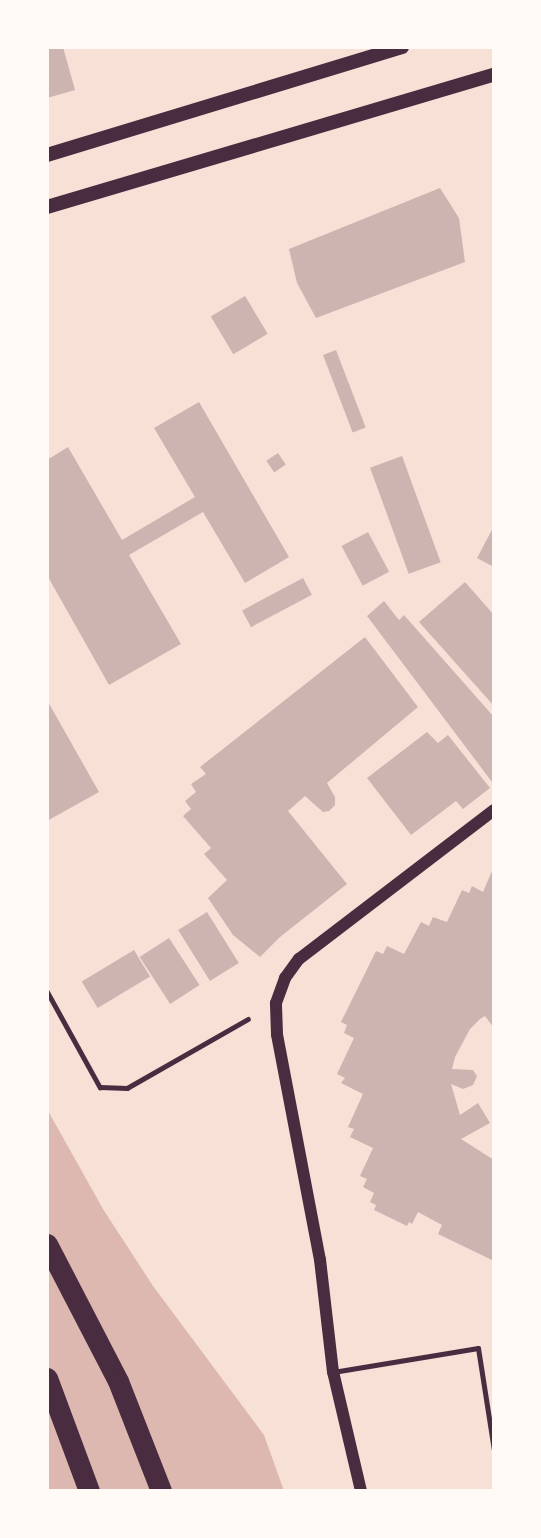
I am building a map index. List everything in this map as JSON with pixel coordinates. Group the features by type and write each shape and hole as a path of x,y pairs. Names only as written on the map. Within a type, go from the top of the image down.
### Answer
{"highway":[{"path":"47,1244 118,1381 161,1491"},
{"path":"47,1378 89,1491"}],"main road":[{"path":"47,155 402,47"},
{"path":"47,207 494,75"}],"street":[{"path":"361,1491 333,1372 320,1260 277,1034 276,1003 285,978 299,959 494,810"}],"lane":[{"path":"333,1372 478,1348 494,1450"}],"path":[{"path":"47,991 100,1087 127,1088 276,1003"}],"shaded area":[{"path":"47,1109 103,1209 153,1286 264,1435 284,1491 47,1491"}],"building":[{"path":"47,47 63,47 75,90 47,98"},
{"path":"440,188 459,218 465,262 316,318 297,283 289,249"},
{"path":"245,296 268,334 233,354 211,317"},
{"path":"336,350 366,427 353,433 323,355"},
{"path":"199,402 289,557 245,583 203,512 129,555 181,644 109,685 47,575 47,460 68,447 122,540 195,497 154,428"},
{"path":"278,453 286,465 274,472 266,461"},
{"path":"402,456 441,562 409,574 370,468"},
{"path":"494,526 494,567 477,558"},
{"path":"368,532 389,572 363,586 342,546"},
{"path":"303,578 312,595 251,627 242,610"},
{"path":"465,582 494,615 494,706 419,622"},
{"path":"384,601 399,620 404,615 494,717 492,782 367,616"},
{"path":"365,637 418,707 327,783 335,797 335,805 329,811 323,812 305,796 288,811 347,884 280,937 260,957 233,935 208,898 227,880 204,854 211,848 183,816 191,809 185,801 196,792 191,784 206,774 200,767"},
{"path":"47,700 99,792 47,821"},
{"path":"427,732 438,743 448,735 490,788 463,809 456,801 411,835 367,778"},
{"path":"494,866 494,1028 485,1016 470,1029 455,1057 452,1069 473,1070 477,1076 473,1085 463,1089 451,1084 460,1115 478,1103 490,1123 461,1139 494,1160 494,1261 438,1234 442,1225 418,1212 412,1224 409,1222 407,1226 374,1210 376,1205 370,1202 374,1193 363,1187 367,1179 360,1176 373,1148 350,1137 354,1129 348,1127 363,1094 341,1083 345,1078 337,1074 354,1038 344,1033 347,1025 341,1022 376,951 383,954 387,946 404,954 421,922 429,926 433,917 447,922 462,890 469,893 472,886 483,892"},
{"path":"207,912 239,963 210,981 178,930"},
{"path":"169,938 199,985 170,1004 140,957"},
{"path":"134,950 150,977 98,1008 82,981"}]}
